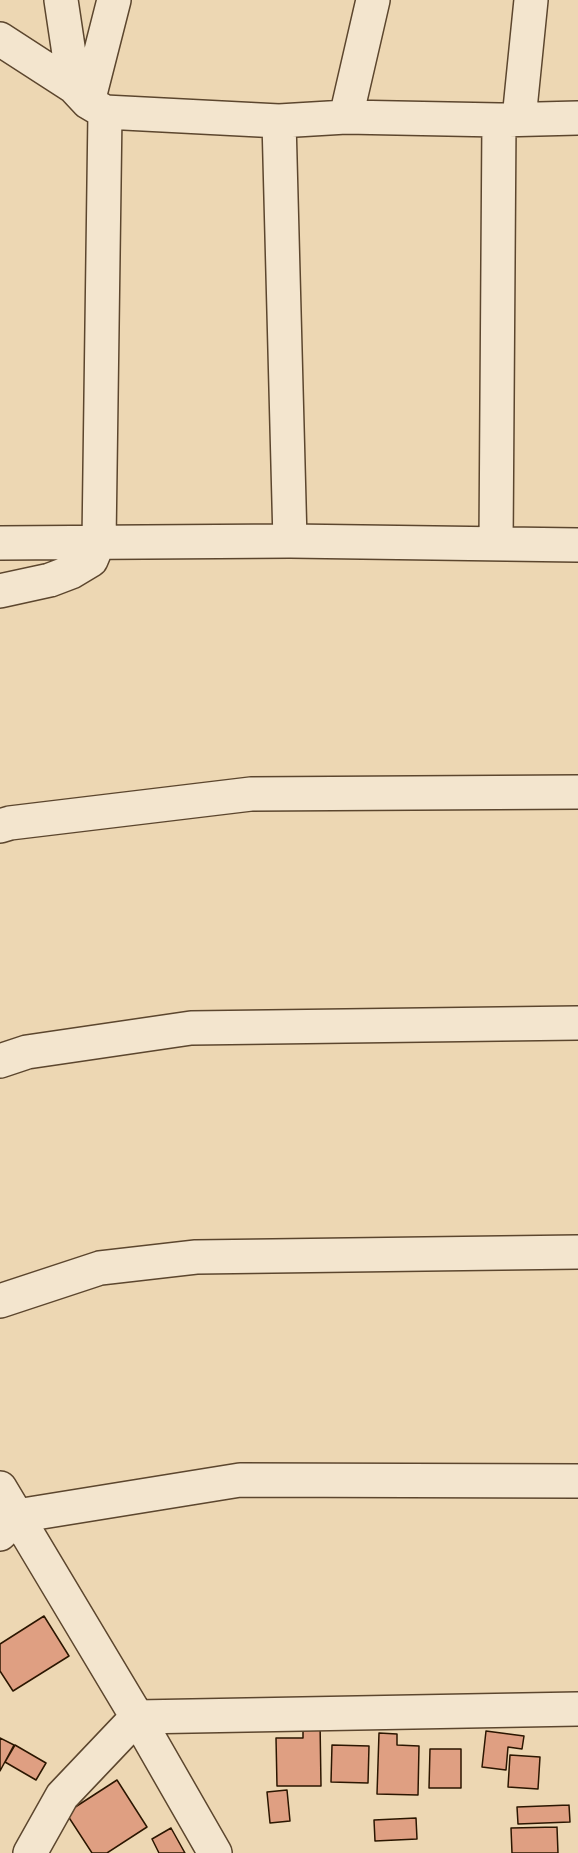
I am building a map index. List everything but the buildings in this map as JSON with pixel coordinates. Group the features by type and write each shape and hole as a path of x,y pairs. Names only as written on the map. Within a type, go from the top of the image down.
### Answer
{"street":[{"path":"0,591 50,580 71,572 91,560 99,541 89,100 61,0"},
{"path":"89,100 114,0"},
{"path":"346,117 373,0"},
{"path":"496,543 509,120 531,0"},
{"path":"0,39 89,100 279,121 346,117 509,120 578,118"},
{"path":"279,121 290,541"},
{"path":"0,543 290,541 578,545"},
{"path":"0,826 251,794 578,792"},
{"path":"0,1061 27,1052 191,1028 578,1023"},
{"path":"0,1301 100,1268 196,1257 578,1252"},
{"path":"9,1525 240,1480 578,1481"},
{"path":"0,1488 9,1525 137,1717 215,1853"},
{"path":"30,1853 62,1796 137,1717 578,1709"}]}
